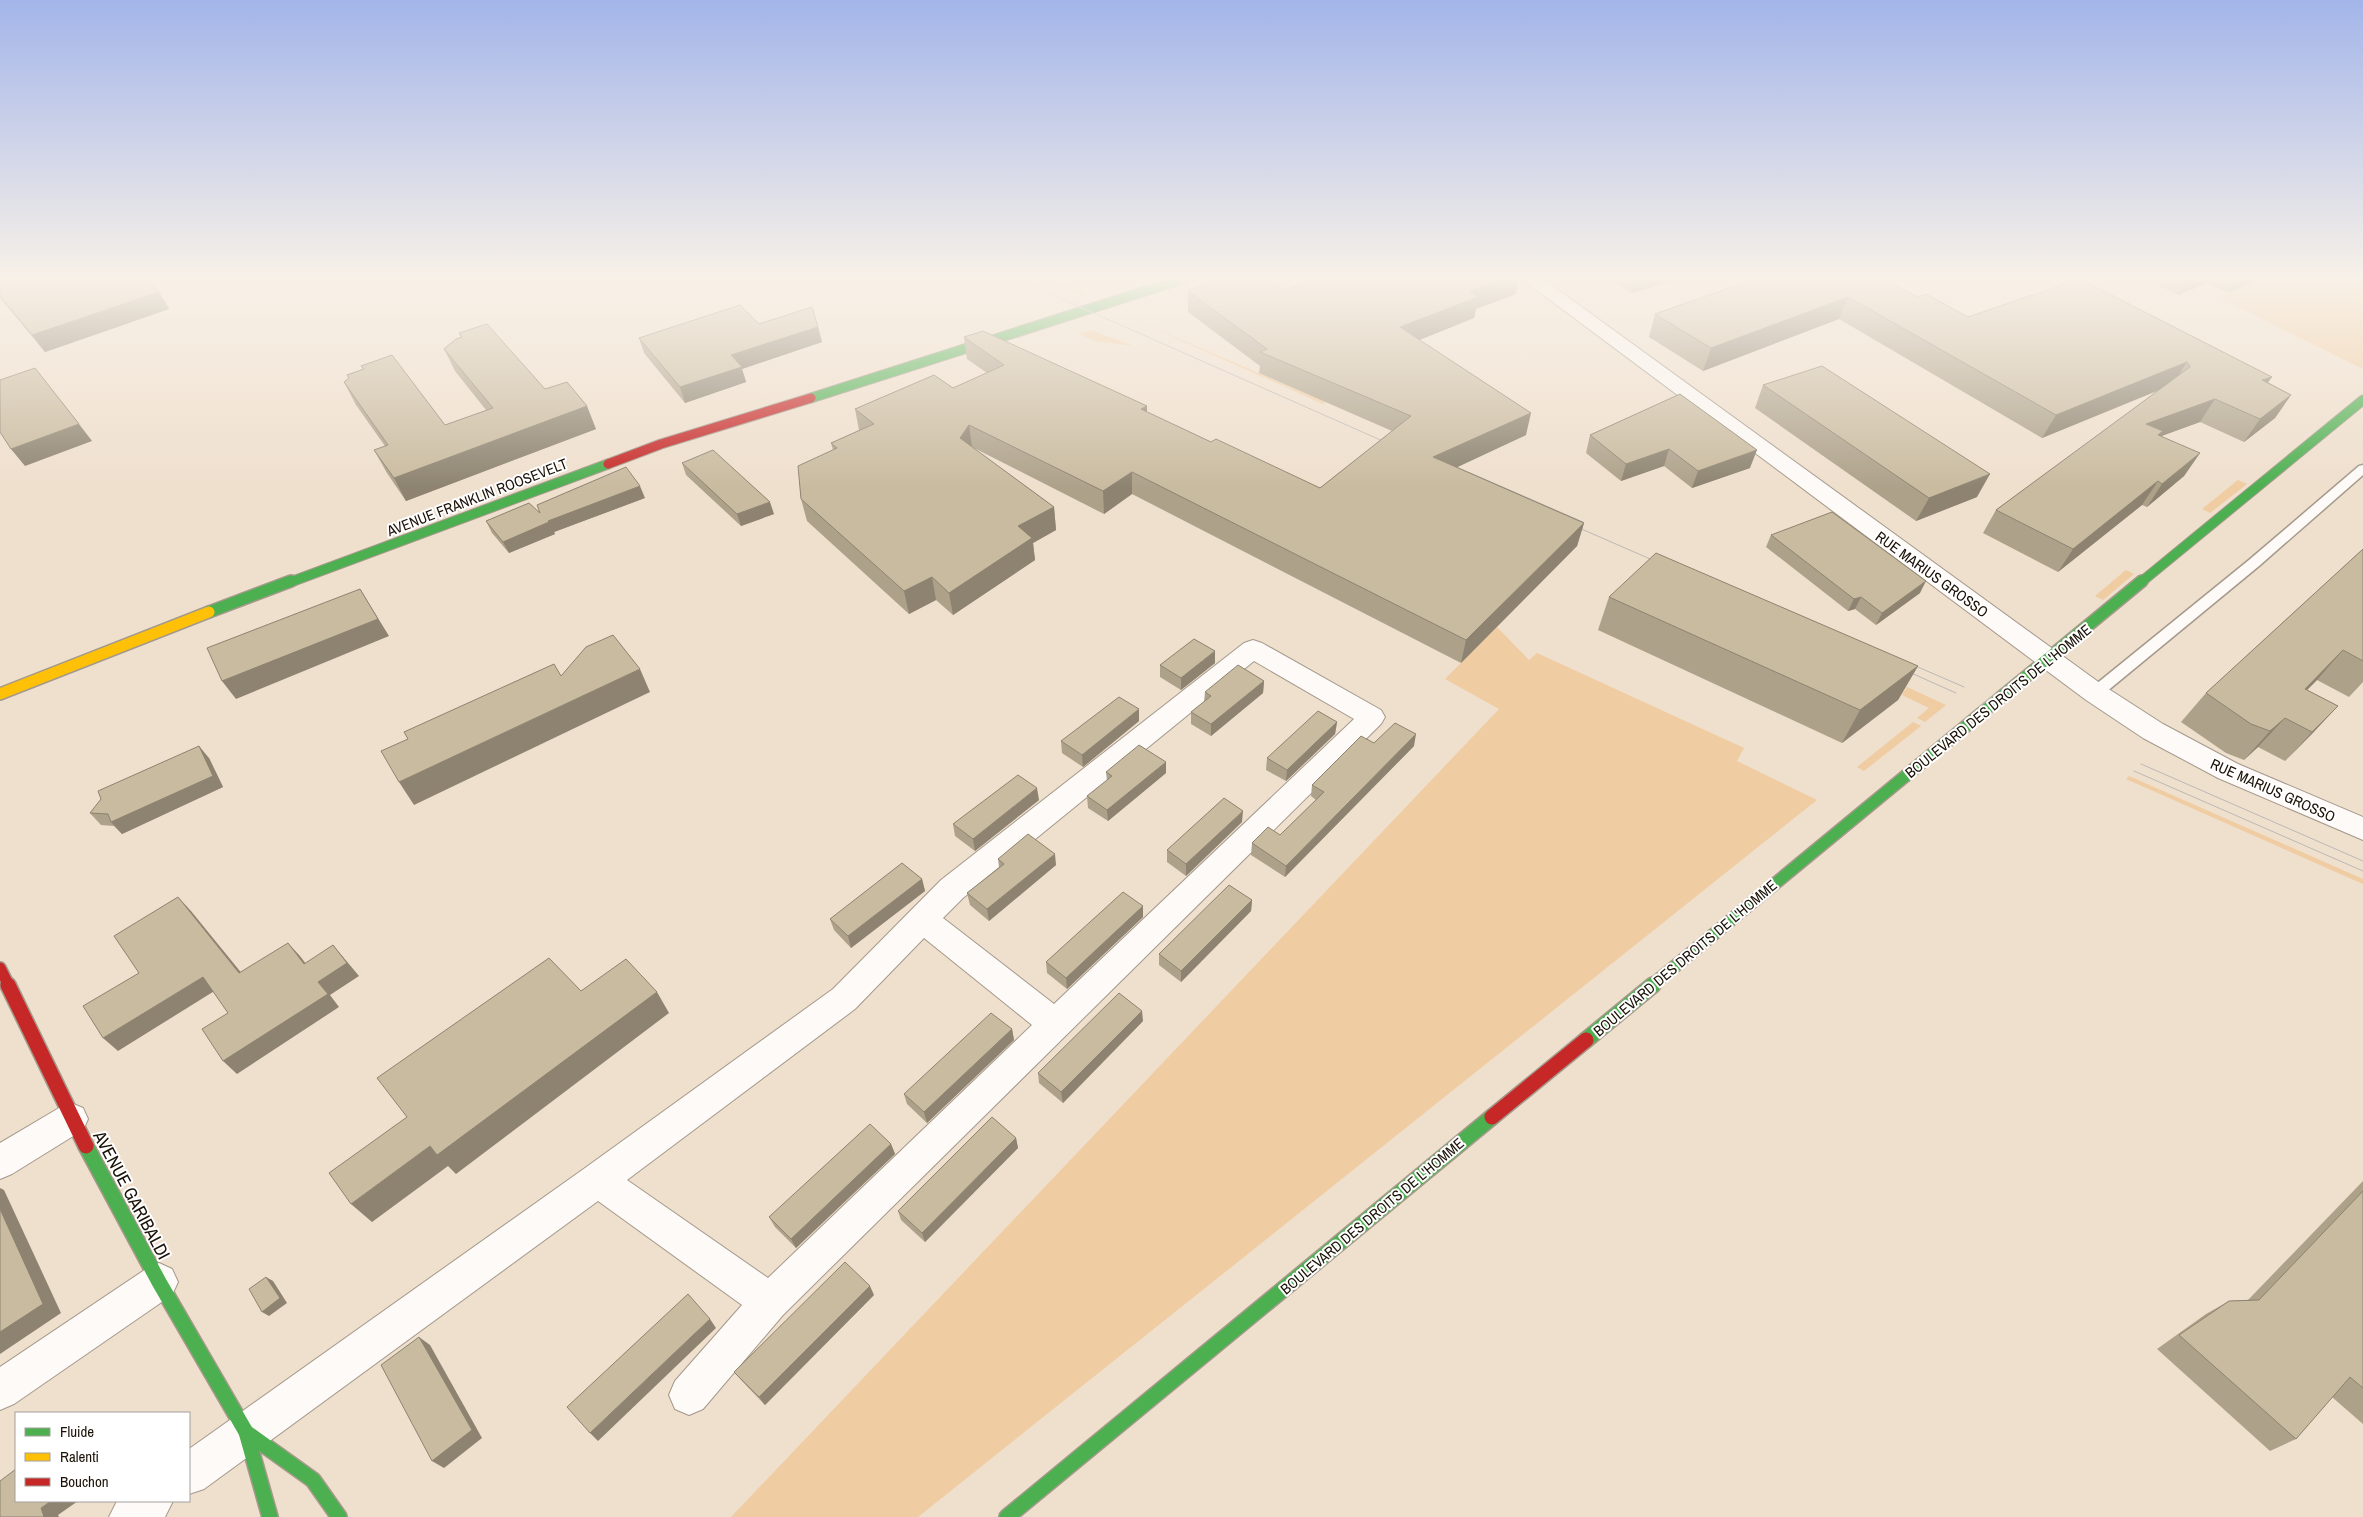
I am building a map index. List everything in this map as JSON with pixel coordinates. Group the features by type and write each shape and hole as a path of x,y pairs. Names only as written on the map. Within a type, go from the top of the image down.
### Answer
{"main road":[{"name":"AVENUE FRANKLIN ROOSEVELT","path":"0,694 131,641 661,444 979,347"},
{"name":"AVENUE FRANKLIN ROOSEVELT","path":"973,349 986,347"},
{"name":"BOULEVARD DES DROITS DE L'HOMME","path":"1007,1517 2363,400"},
{"name":"AVENUE GARIBALDI","path":"0,968 71,1119 159,1282 246,1432 270,1517"},
{"name":"AVENUE GARIBALDI","path":"246,1432 313,1480 338,1517"}],"street":[{"name":"RUE MARIUS GROSSO","path":"1623,347 2048,660 2153,731 2228,771 2363,830"},
{"path":"190,1473 598,1180 844,999 952,889 1253,649 1372,717 770,1302 689,1394"},
{"path":"923,919 1056,1024"},
{"path":"0,1162 71,1119"},
{"path":"598,1180 770,1302"},
{"path":"0,1390 159,1282"},
{"path":"130,1517 151,1502"}],"lane":[{"path":"2095,693 2363,469"}],"shaded area":[{"path":"1195,347 1326,402 1323,404"},
{"path":"2318,347 2363,347 2363,366 2361,368"},
{"path":"2238,480 2247,484 2210,513 2202,509"},
{"path":"2126,570 2134,574 2103,600 2095,596"},
{"path":"1497,627 1529,660 1537,653 1744,748 1737,761 1817,800 918,1517 731,1517 1499,709 1445,679"},
{"path":"1907,687 1946,705 1925,722 1917,718 1929,708 1902,695"},
{"path":"1913,722 1921,726 1864,771 1857,767"},
{"path":"2129,776 2363,879 2363,884 2126,779"}],"building":[{"path":"447,347 507,347 545,389 567,382 587,406 394,478 374,450 388,445 344,382 349,378 347,375 364,369 361,366 392,355 445,425 493,408 444,349"},
{"path":"646,347 756,347 731,355 742,367 680,387"},
{"path":"978,347 1018,347 1147,406 1141,409 1211,442 1216,439 1320,488 1411,416 1260,352 1267,349 1264,347 1430,347 1531,413 1433,457 1584,523 1466,640 1132,472 1103,491 969,425 960,438 1054,507 1018,526 1032,538 949,593 932,577 904,591 801,499 798,466 837,448 831,443 874,424 855,409 934,375 953,388 1004,365"},
{"path":"1936,347 2213,347 2272,377 2262,380 2291,395 2260,419 2215,399 2146,424 2163,431 2158,435 2200,453 2162,484 2158,481 2073,549 1996,510 2190,367 2187,362 2056,415"},
{"path":"1822,366 1990,474 1929,498 1763,385"},
{"path":"35,368 79,424 11,449 0,432 0,380"},
{"path":"1680,394 1757,450 1698,471 1669,449 1626,464 1590,435"},
{"path":"713,450 770,502 737,514 682,463"},
{"path":"626,467 640,486 548,521 503,542 486,521 529,503 540,513 537,505"},
{"path":"1832,512 1926,581 1882,613 1861,597 1854,599 1771,535"},
{"path":"2363,549 2363,661 2343,650 2305,689 2338,706 2312,732 2285,718 2270,731 2251,724 2206,693"},
{"path":"1656,553 1918,666 1860,710 1609,597"},
{"path":"360,589 378,619 222,681 207,648"},
{"path":"613,635 640,669 399,782 381,751 408,739 404,732 554,664 561,676 586,647"},
{"path":"1194,639 1215,651 1181,678 1160,665"},
{"path":"1238,665 1264,681 1211,724 1191,712 1211,696 1205,692"},
{"path":"1119,697 1139,709 1082,755 1061,741"},
{"path":"1318,711 1337,722 1287,770 1267,758"},
{"path":"1395,723 1416,734 1286,866 1252,843 1268,827 1280,835 1324,792 1312,785 1361,736 1374,743"},
{"path":"1139,745 1166,762 1107,810 1087,796 1112,776 1106,772"},
{"path":"199,746 213,776 111,822 108,814 90,813 101,799 98,791"},
{"path":"1018,775 1037,788 973,839 953,824"},
{"path":"1224,798 1243,811 1186,864 1167,850"},
{"path":"1028,834 1055,854 987,909 967,893 1004,864 998,859"},
{"path":"902,863 922,879 848,936 830,919"},
{"path":"1229,885 1252,900 1181,971 1159,954"},
{"path":"1123,892 1143,906 1066,978 1046,962"},
{"path":"178,897 239,973 288,943 304,964 333,945 347,963 318,982 328,994 223,1061 202,1029 228,1013 203,977 103,1038 83,1006 139,973 114,936"},
{"path":"549,958 581,991 626,959 657,992 437,1155 430,1146 351,1204 329,1173 407,1117 377,1078"},
{"path":"1119,993 1142,1011 1061,1092 1038,1073"},
{"path":"991,1013 1012,1029 924,1112 904,1094"},
{"path":"992,1117 1016,1138 922,1233 898,1211"},
{"path":"870,1124 891,1144 791,1239 769,1217"},
{"path":"2363,1191 2363,1388 2350,1377 2296,1439 2179,1335 2229,1301 2259,1300"},
{"path":"0,1209 43,1304 0,1332"},
{"path":"845,1262 870,1286 759,1397 734,1372"},
{"path":"266,1277 280,1298 262,1312 249,1289"},
{"path":"688,1294 710,1319 590,1433 567,1407"},
{"path":"419,1337 472,1430 432,1461 381,1365"},
{"path":"15,1470 15,1502 50,1502 41,1508 44,1517 0,1517 0,1481"}],"tram line":[{"path":"1170,347 1394,446"},
{"path":"1445,462 1583,522"},
{"path":"1570,524 1664,565"},
{"path":"1904,661 1964,687"},
{"path":"1900,668 1956,693"},
{"path":"2141,764 2363,861"},
{"path":"2134,771 2363,871"}],"traffic: fast":[{"path":"811,398 976,347"},
{"path":"2000,698 2363,400"},
{"path":"209,612 608,464"},
{"path":"1983,712 2000,698"},
{"path":"1586,1040 1983,712"},
{"path":"1007,1517 1492,1117"},
{"path":"86,1146 159,1282 246,1432 270,1517"},
{"path":"246,1432 313,1480 339,1517"}],"traffic: slow":[{"path":"0,694 209,612"}],"traffic: jam":[{"path":"608,464 661,444 811,398"},
{"path":"0,968 86,1146"},
{"path":"1492,1117 1586,1040"}]}
